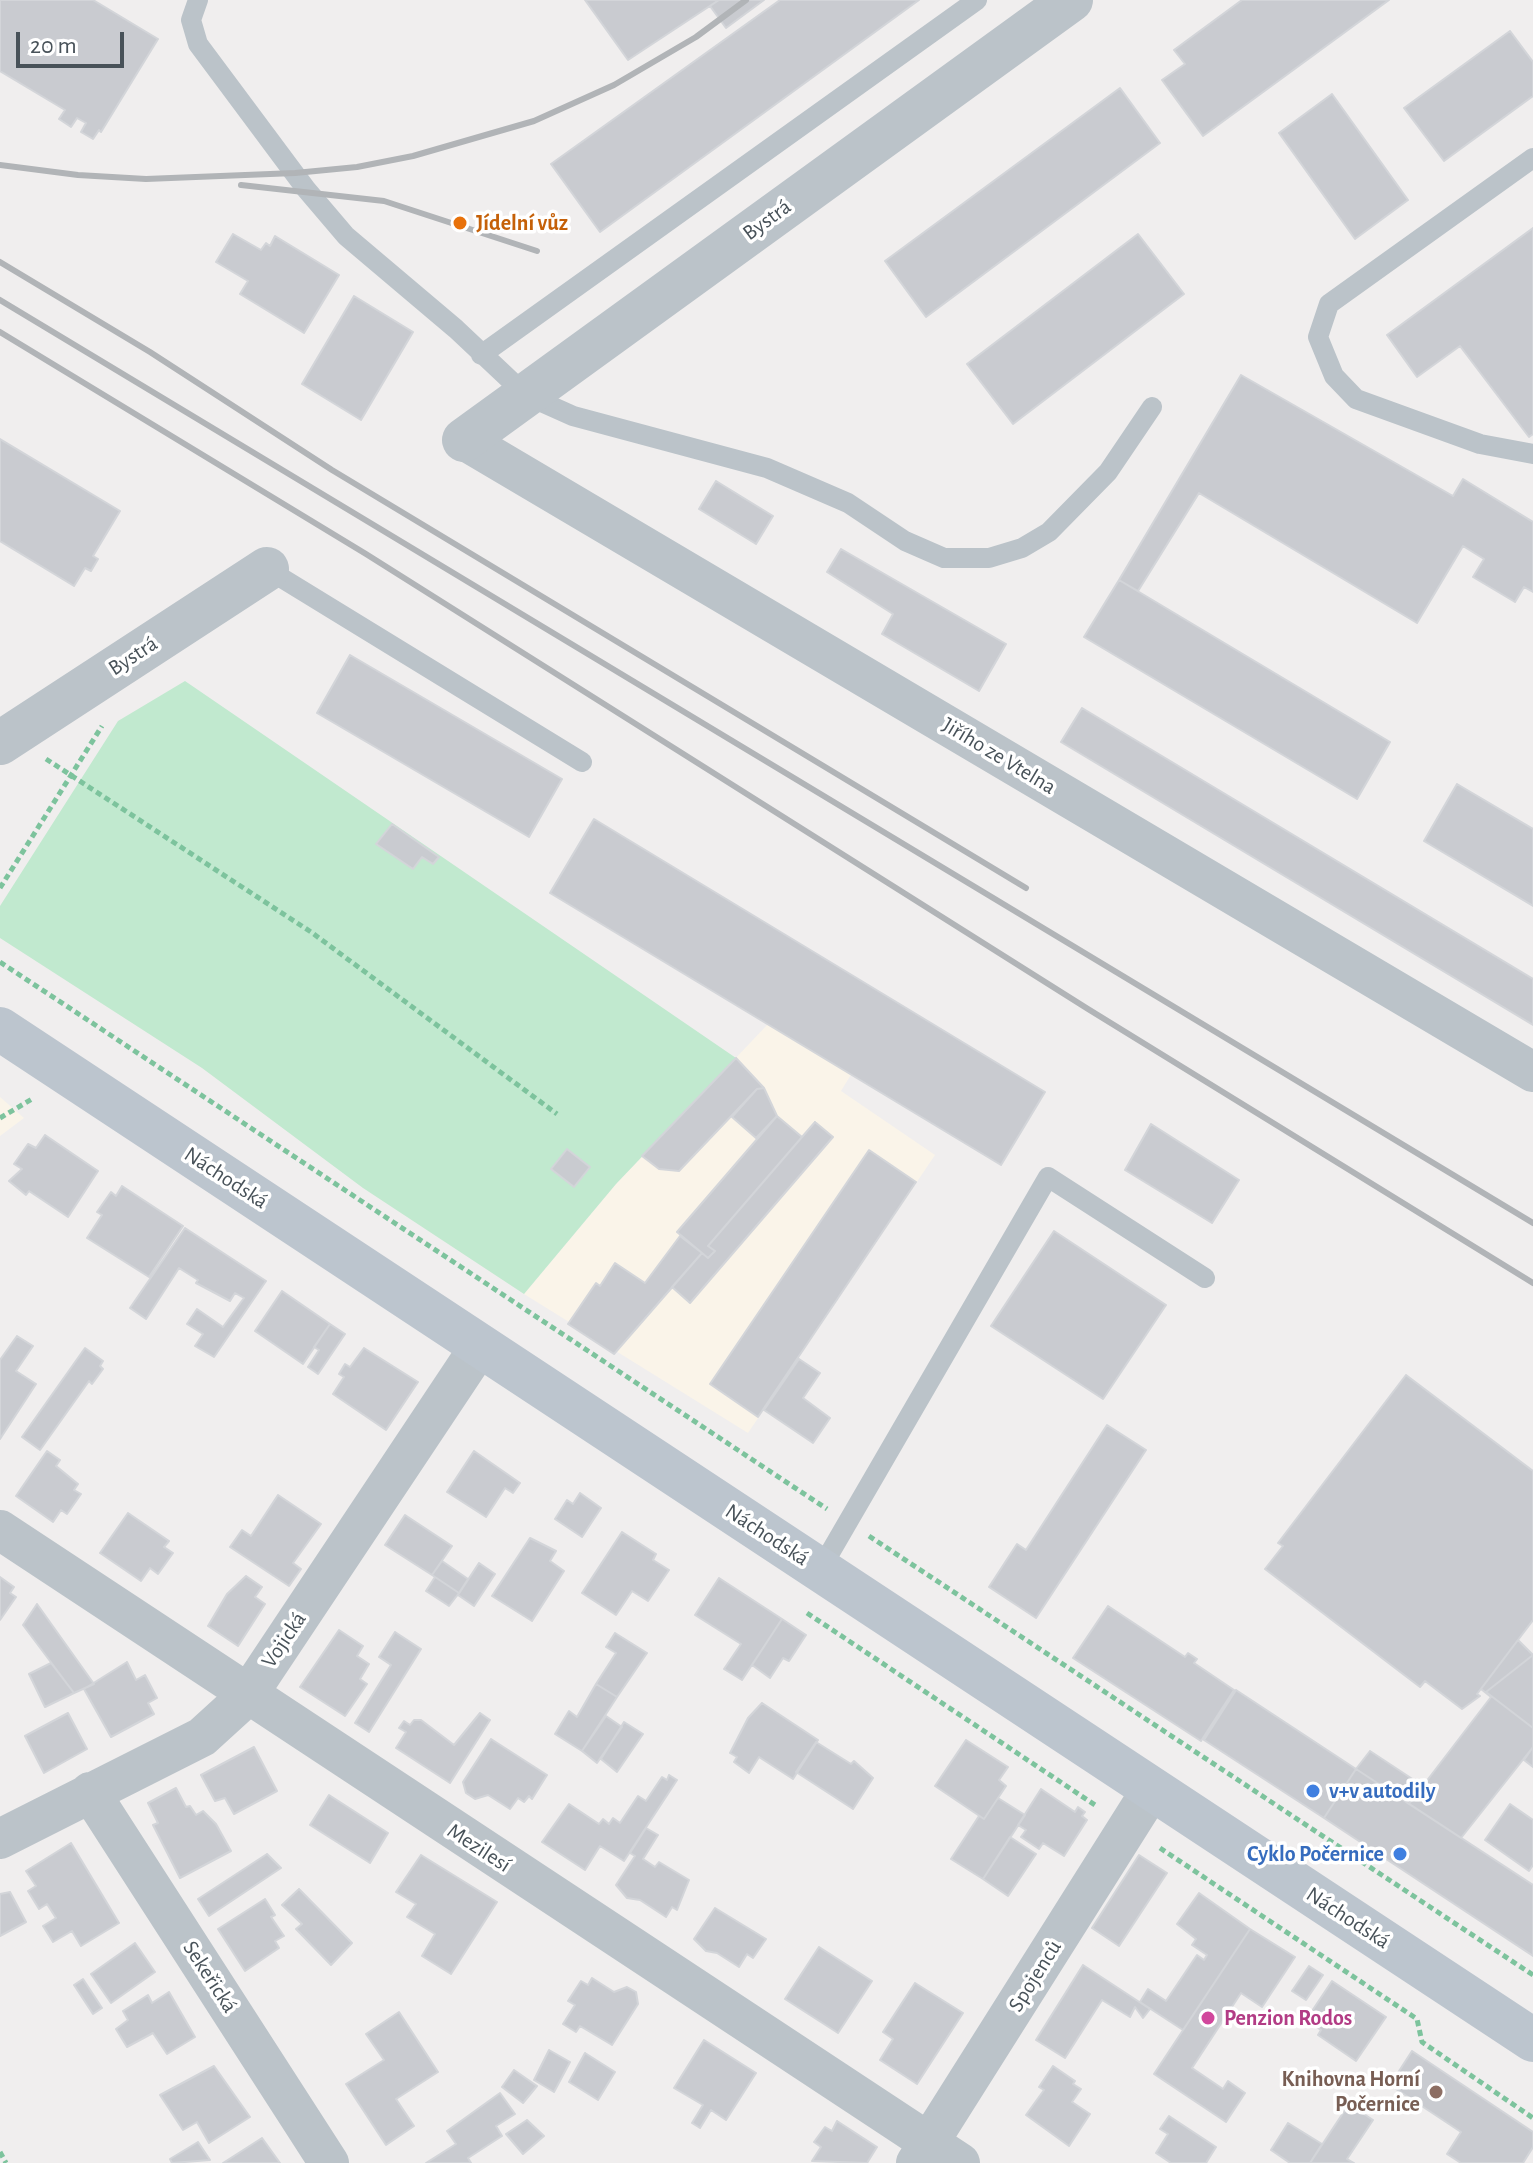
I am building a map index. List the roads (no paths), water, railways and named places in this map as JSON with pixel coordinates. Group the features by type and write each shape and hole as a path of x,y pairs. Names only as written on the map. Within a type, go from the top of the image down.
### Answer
{"main road":[{"name":"Náchodská","path":"3,1036 480,1346 1533,2040"}],"street":[{"name":"Bystrá","path":"464,440 1071,0"},
{"name":"Jiřího ze Vtelna","path":"464,440 1533,1072"},
{"name":"Bystrá","path":"7,739 267,569"},
{"name":"Vojická","path":"0,1839 202,1737 247,1696 480,1346"},
{"name":"Mezilesí","path":"0,1530 935,2156"},
{"name":"Spojenců","path":"935,2156 1152,1789"},
{"name":"Sekeřická","path":"90,1792 329,2163"}],"lane":[{"path":"481,355 977,0"},
{"path":"190,3 192,32 198,44 306,189 346,236 456,329 526,395 624,432 767,468 848,503 905,541 944,558 989,558 1022,548 1049,532 1108,472 1152,407"},
{"path":"1533,158 1329,304 1318,337 1334,376 1356,399 1480,444 1533,454"},
{"path":"267,569 582,762"},
{"path":"820,1570 1048,1177 1205,1278"}],"railway":[{"path":"0,165 78,175 146,179 295,173 357,167 413,156 534,121 614,85 696,37 746,0"},
{"path":"241,185 384,201 537,251"},
{"path":"0,262 150,352 332,470 1026,888"},
{"path":"0,300 1533,1223"},
{"path":"0,332 366,554 1088,1009 1533,1283"}],"place":[{"name":"Jídelní vůz","path":"460,223"},
{"name":"v+v autodily","path":"1313,1791"},
{"name":"Cyklo Počernice","path":"1400,1854"},
{"name":"Penzion Rodos","path":"1208,2018"},
{"name":"Knihovna Horní Počernice","path":"1436,2092"}]}
